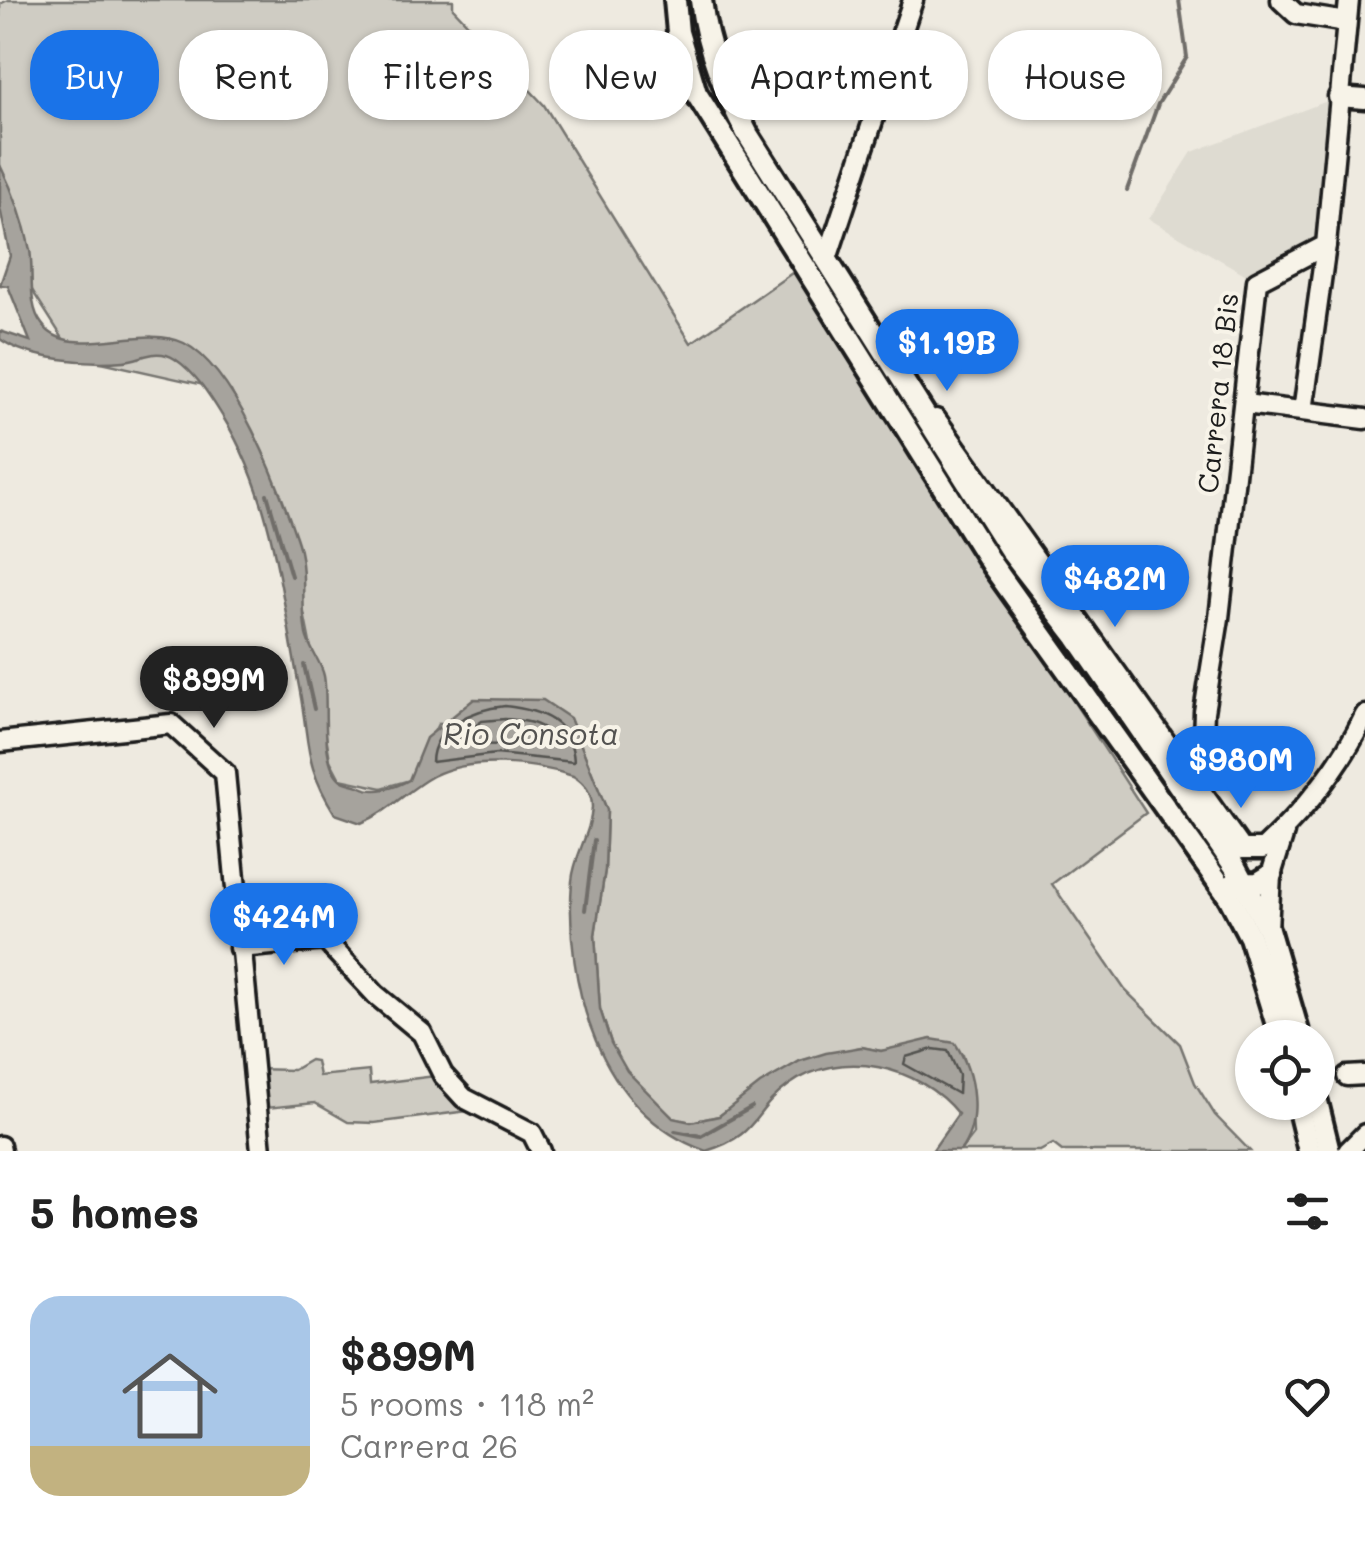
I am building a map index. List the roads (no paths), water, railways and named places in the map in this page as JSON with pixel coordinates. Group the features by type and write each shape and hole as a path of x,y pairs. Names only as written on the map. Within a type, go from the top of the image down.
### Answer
{"main road":[{"path":"675,0 678,32 696,93 791,238 922,455 1042,638 1228,897 1250,937 1275,1020"},
{"path":"701,0 704,32 721,84 748,135 1012,553 1156,741 1246,886 1268,929 1295,1020"},
{"path":"791,238 816,264 827,259"},
{"path":"1042,638 1052,631 1062,635 1112,704 1156,741"},
{"path":"1180,829 1195,839 1224,877 1246,886 1271,876"},
{"path":"1301,1120 1309,1151"},
{"path":"1321,1120 1329,1151"}],"street":[{"path":"827,259 914,0"},
{"path":"1281,0 1296,14 1346,22"},
{"path":"1304,411 1326,245 1349,0"},
{"path":"1338,96 1365,99"},
{"name":"Carrera 18 Bis","path":"1200,814 1204,712 1245,404 1257,281 1326,245"},
{"path":"1245,404 1365,419"},
{"path":"1156,741 1191,738 1204,712"},
{"path":"1156,741 1242,849 1263,848 1286,828 1343,758 1365,714"},
{"path":"0,742 171,724 225,773 261,1151"},
{"path":"1268,929 1271,876 1286,828"},
{"path":"239,948 325,940 376,995 422,1033 443,1076 464,1098 532,1133 541,1151"},
{"path":"1348,1151 1365,1134"}],"water":[{"name":"Rio Consota","path":"0,165 28,239 33,298 42,324 54,335 70,340 148,337 184,343 203,357 237,402 266,459 300,549 306,634 324,676 329,759 340,779 372,790 398,785 409,780 426,738 474,699 543,700 570,718 607,810 605,870 595,935 600,1009 611,1043 627,1071 673,1118 691,1122 719,1116 760,1084 800,1061 826,1053 862,1047 881,1051 931,1039 955,1043 967,1068 973,1097 971,1126 960,1151 932,1151 958,1114 942,1097 902,1074 879,1067 832,1067 810,1073 777,1095 736,1138 706,1151 669,1133 639,1108 614,1076 596,1041 583,1002 571,921 572,881 592,807 587,789 573,776 522,765 466,766 433,776 361,823 335,814 313,768 274,550 254,481 240,449 202,385 175,359 156,354 124,361 77,361 27,352 0,339 0,331 30,341 8,286 0,285 10,256 0,208"}],"waterway":[{"path":"1127,190 1158,104 1187,57 1179,0"},
{"path":"267,494 291,576"},
{"path":"304,665 314,709"},
{"path":"585,910 594,840"},
{"path":"675,1131 701,1136 752,1107"}]}
